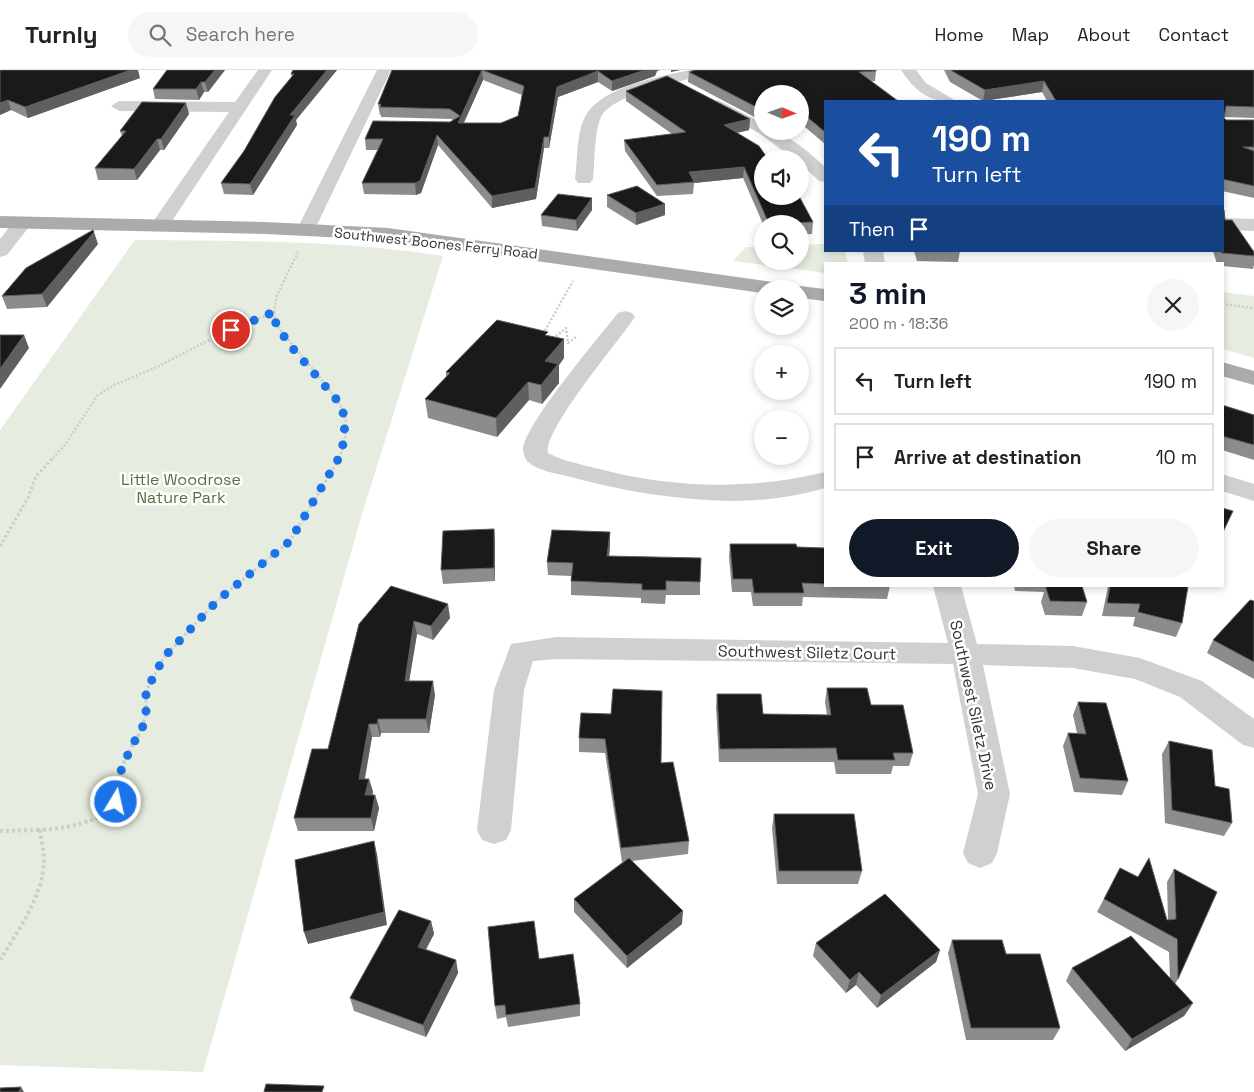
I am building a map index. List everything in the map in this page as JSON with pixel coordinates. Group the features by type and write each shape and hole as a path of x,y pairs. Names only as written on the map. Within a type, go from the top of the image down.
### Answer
{"main road":[{"name":"Southwest Boones Ferry Road","path":"0,222 306,229 441,240 754,285"},
{"path":"809,293 824,295"},
{"path":"1224,369 1254,378"}],"street":[{"path":"159,226 265,70"},
{"path":"306,229 384,70"},
{"path":"650,70 686,89"},
{"path":"584,179 593,116 606,102 671,80 710,70"},
{"path":"908,70 921,86 946,100"},
{"path":"703,98 754,125"},
{"path":"119,106 241,107"},
{"path":"357,124 376,125"},
{"path":"779,140 808,160 824,176"},
{"path":"0,251 23,223"},
{"path":"1224,224 1254,225"},
{"path":"625,317 551,415 537,440 535,450 538,457 550,464 638,485 684,490 761,491 791,489 824,480"},
{"path":"1224,483 1254,493"},
{"name":"Southwest Siletz Drive","path":"947,587 966,655 994,794 980,853"},
{"name":"Southwest Siletz Court","path":"494,830 509,690 521,652 556,648 846,651 1073,657 1140,669 1191,689 1254,736"}],"path":[{"path":"0,831 54,830 97,817 116,802 120,773 132,745 141,732 146,716 146,691 164,657 218,600 290,541 340,456 344,440 345,417 337,400 289,344 276,324 274,312 277,295 297,254 306,229"},
{"path":"540,338 553,320 584,260"},
{"path":"1224,304 1254,308"},
{"path":"0,546 28,498 36,476 65,445 97,396 114,385 155,368 217,336 274,312"},
{"path":"546,340 551,340 566,328 568,343 576,337"},
{"path":"0,960 21,925 42,876 44,860 40,830"}],"green space":[{"name":"Little Woodrose Nature Park","path":"135,240 328,244 443,256 362,514 203,1072 0,1065 0,430"},
{"path":"824,244 824,252 845,252 848,262 824,262 824,273 802,270 809,270 809,245"},
{"path":"746,247 754,247 754,264 733,261"},
{"path":"1224,292 1254,296 1254,358 1224,349"}],"building":[{"path":"0,70 131,70 25,107 8,100 0,103"},
{"path":"167,70 215,70 196,89 153,89"},
{"path":"293,70 327,70 290,115 295,115 250,184 221,183 244,151 275,97 294,74 291,74"},
{"path":"392,70 482,70 645,70 612,81 598,71 557,87 549,137 544,137 535,188 492,196 437,135 420,181 415,183 362,183 383,139 365,139 373,121 450,122 460,116 450,109 380,107 381,104 378,104","holes":["482,70 524,86 518,116 501,123 458,123"]},
{"path":"695,70 876,70 859,72 897,100 824,100 824,131 809,119 809,85 754,85 754,106 689,72"},
{"path":"951,70 1254,70 1254,107 1226,106 1224,118 1224,100 1055,100 1044,81 985,90"},
{"path":"667,76 750,119 724,125 759,146 762,150 754,150 754,190 744,167 689,172 694,182 657,185 624,140 686,132 626,91"},
{"path":"142,102 186,103 161,139 157,139 134,169 95,168 126,131 120,131"},
{"path":"1224,118 1226,120 1254,120 1254,147 1243,147 1254,151 1254,186 1224,179"},
{"path":"637,186 665,204 636,213 607,195"},
{"path":"558,194 592,198 576,220 541,215"},
{"path":"761,205 804,205 813,222 809,222 809,215 765,215"},
{"path":"1224,210 1225,220 1232,220 1254,252 1254,256 1222,253 1224,252"},
{"path":"93,230 94,232 42,294 2,296 26,268"},
{"path":"497,320 548,332 545,335 564,339 545,361 558,364 541,385 528,382 496,418 425,399 450,373 446,372"},
{"path":"0,335 24,335 0,369"},
{"path":"1224,406 1254,415 1254,445 1224,437"},
{"path":"1224,509 1233,511 1224,530"},
{"path":"494,529 494,568 441,570 443,531"},
{"path":"552,530 610,532 607,556 701,558 700,582 666,581 666,590 642,590 642,584 571,581 573,563 547,562"},
{"path":"730,544 796,544 797,547 824,548 824,584 802,583 804,593 754,593 752,579 733,579"},
{"path":"391,586 448,604 431,626 414,621 405,681 433,681 426,719 378,719 377,724 369,724 359,779 369,779 365,795 375,795 371,818 294,818 312,749 328,749 359,624"},
{"path":"1082,587 1087,602 1050,601 1046,588"},
{"path":"1110,587 1188,587 1182,623 1138,612 1140,604 1107,603"},
{"path":"1250,600 1254,601 1254,662 1213,640"},
{"path":"827,688 867,688 871,705 903,705 913,753 893,753 895,760 838,760 836,748 720,749 717,694 761,694 763,714 831,715"},
{"path":"613,689 662,691 661,763 673,762 689,841 621,848 605,739 579,738 581,713 611,714"},
{"path":"1078,702 1106,703 1128,781 1080,778 1068,733 1086,734"},
{"path":"1169,741 1212,750 1215,786 1229,789 1232,823 1172,810"},
{"path":"774,814 854,814 862,871 779,871"},
{"path":"374,841 384,912 304,932 295,860"},
{"path":"629,858 683,911 627,956 574,899"},
{"path":"1149,858 1167,920 1176,919 1174,869 1217,892 1178,979 1177,939 1104,899 1120,868 1138,877"},
{"path":"885,894 940,950 881,995 859,972 850,980 816,943"},
{"path":"399,910 431,921 418,947 456,960 423,1025 350,998"},
{"path":"534,921 539,959 573,954 580,1004 506,1015 505,1005 495,1006 488,927"},
{"path":"1131,936 1193,1003 1132,1039 1072,968"},
{"path":"952,940 1002,940 1006,954 1040,954 1060,1028 971,1028"},
{"path":"266,1084 324,1086 322,1092 264,1092"},
{"path":"21,1087 19,1092 0,1092 0,1088"}],"route":[{"path":"116,802 120,773 132,745 141,732 146,716 146,691 164,657 218,600 290,541 340,456 344,440 345,417 337,400 311,372 289,344 276,324 274,312 231,330"}]}
